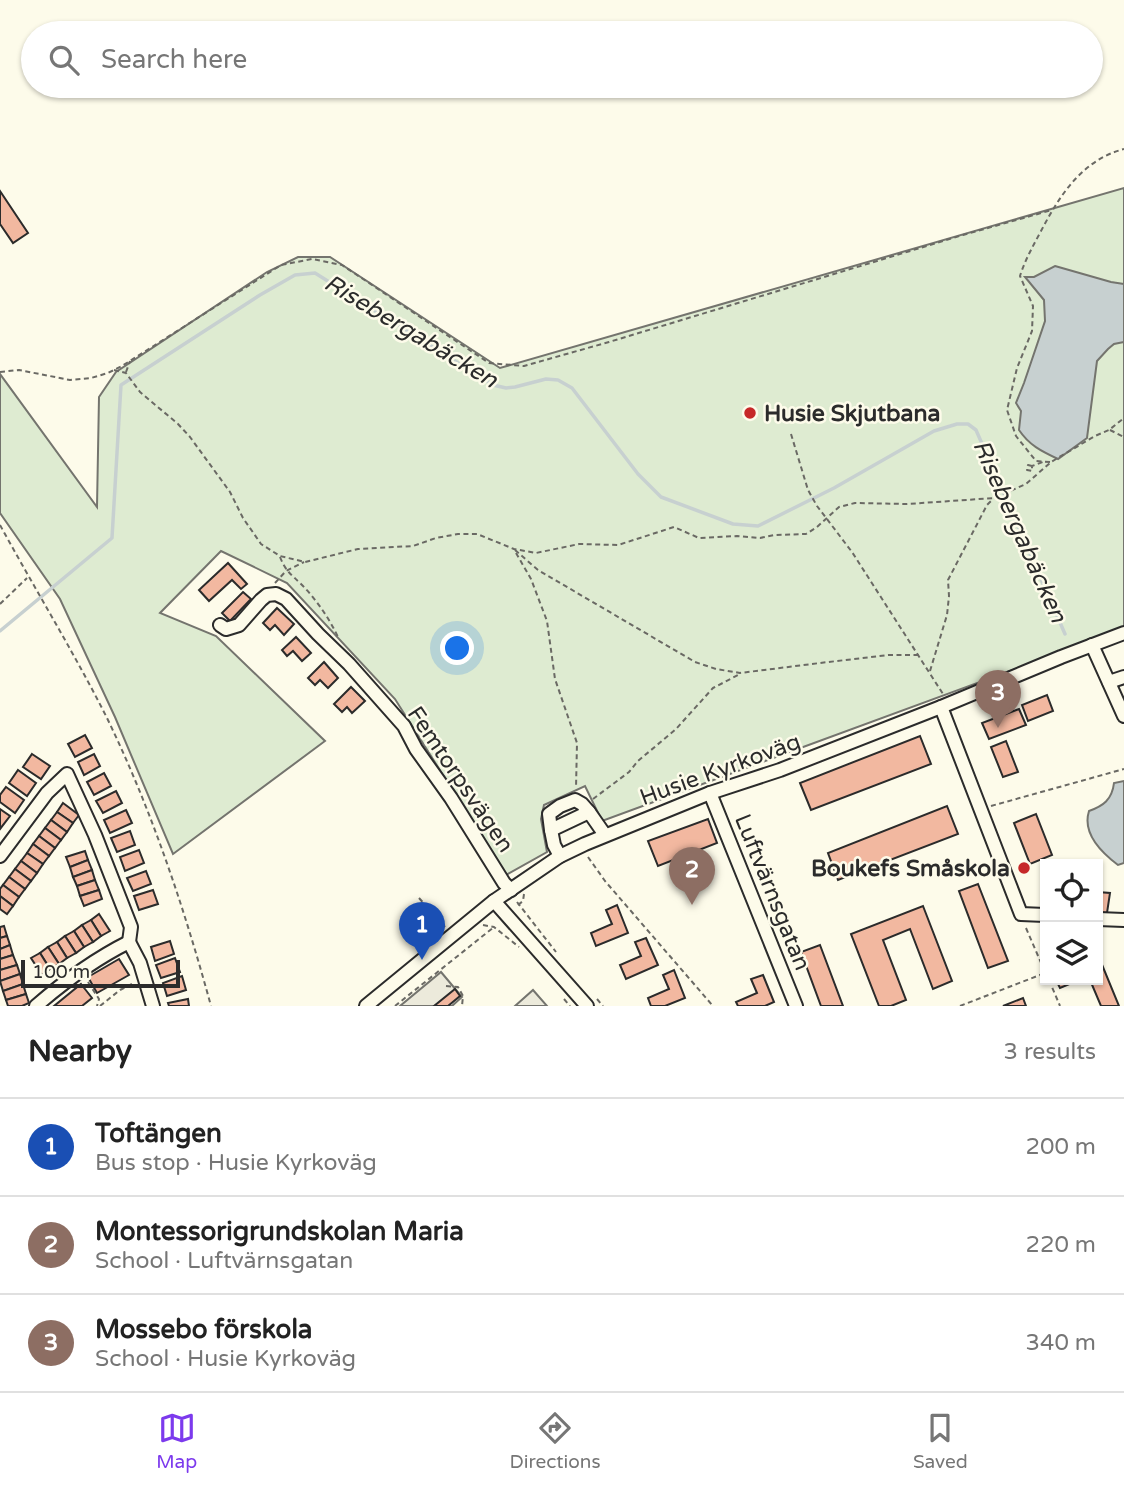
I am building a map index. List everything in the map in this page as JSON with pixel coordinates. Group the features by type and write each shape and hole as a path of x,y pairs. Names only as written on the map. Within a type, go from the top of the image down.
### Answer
{"street":[{"name":"Femtorpsvägen","path":"267,596 276,594 286,599 404,726 416,749 511,890"},
{"path":"220,625 226,629 239,625 267,596"},
{"name":"Husie Kyrkoväg","path":"366,1006 494,901 560,856 604,835 710,793 780,770 1124,633"},
{"path":"1092,645 1124,716"},
{"path":"1109,682 1124,677"},
{"path":"945,706 980,809 1021,914 1040,915"},
{"path":"0,856 47,793 67,774 96,835 131,927 129,942 140,963 153,1006"},
{"name":"Luftvärnsgatan","path":"710,793 796,1006"},
{"path":"560,856 551,830 582,805 604,835"},
{"path":"494,901 590,1001"},
{"path":"1103,919 1124,920"},
{"path":"36,1006 81,969 129,942"}],"path":[{"path":"1051,462 1036,461 1016,436 1007,410 1017,368 1032,331 1033,306 1020,276 1023,265 1052,211 1073,180 1100,158 1124,149"},
{"path":"0,372 19,370 71,380 91,378 114,370 281,265 312,259 342,265 489,363 524,366 1052,211"},
{"path":"126,373 130,361"},
{"path":"114,370 126,373 134,385 190,436 230,492 243,518 261,544 280,556 305,562"},
{"path":"267,596 279,577 305,562 358,549 413,546 458,534 478,534 514,549 536,553 579,544 618,545 674,527 699,537 760,538 774,534 806,534 839,507 855,503 907,504 994,498 1012,492 1036,477 1051,462 1109,430 1124,418"},
{"path":"1109,430 1124,437"},
{"path":"791,434 808,490 817,506 852,552 930,672 945,706"},
{"path":"1025,468 1044,462"},
{"path":"930,672 947,615 948,580 987,505 994,498"},
{"path":"0,525 107,718 155,831 211,1006"},
{"path":"514,549 538,570 695,662 716,669 740,673 888,655 919,655"},
{"path":"514,549 531,579 547,621 555,679 577,743 582,805 629,772 676,729 713,688 740,673"},
{"path":"280,556 286,571 302,584 325,613 340,641"},
{"path":"0,604 28,576"},
{"path":"980,809 1124,769"},
{"path":"585,853 612,890 713,1006"},
{"path":"511,890 518,905 559,956"},
{"path":"419,898 452,935"},
{"path":"1021,914 1040,960"},
{"path":"481,925 494,927 519,948"},
{"path":"396,1006 494,927"},
{"path":"81,969 99,999 99,1006"},
{"path":"960,1006 1040,974"},
{"path":"99,1006 120,990 144,978"},
{"path":"1051,985 1060,1006"},
{"path":"446,986 458,987 463,996 462,1006"},
{"path":"562,997 570,1006"},
{"path":"590,1001 603,1006"}],"green space":[{"path":"1124,188 1124,629 602,821 585,786 544,805 541,819 547,852 506,875 395,699 287,583 221,551 160,613 216,636 325,741 173,854 115,717 60,599 0,513 0,374 97,507 99,397 116,372 267,272 298,257 330,257 500,368"}],"shaded area":[{"path":"1055,266 1124,284 1124,342 1114,344 1097,361 1087,438 1058,459 1036,447 1019,430 1021,411 1016,403 1045,321 1044,300 1025,277 1034,277"},
{"path":"1124,781 1124,863 1118,865 1095,842 1088,827 1088,819 1089,811 1109,798 1114,783"},
{"path":"441,972 462,997 452,1006 400,1006"},
{"path":"533,990 547,1006 515,1006"}],"building":[{"path":"0,191 28,233 13,243 0,224"},
{"path":"228,563 247,584 241,589 232,580 209,601 199,590"},
{"path":"243,592 251,599 230,621 222,613"},
{"path":"277,608 294,624 284,635 275,625 270,630 263,623"},
{"path":"296,637 311,653 302,661 293,651 287,656 282,650"},
{"path":"324,662 338,678 328,688 320,680 315,685 308,678"},
{"path":"351,687 365,701 352,713 347,707 342,712 334,704"},
{"path":"1047,695 1053,711 1028,721 1022,705"},
{"path":"1019,709 1026,725 989,739 982,723"},
{"path":"85,735 92,748 75,757 68,744"},
{"path":"920,736 931,764 811,810 800,783"},
{"path":"1006,741 1018,772 1003,777 991,747"},
{"path":"32,754 50,766 41,779 23,767"},
{"path":"94,754 100,766 84,775 78,762"},
{"path":"18,770 36,783 27,796 9,783"},
{"path":"104,773 111,786 94,795 87,782"},
{"path":"6,787 24,800 15,813 0,802 0,795"},
{"path":"116,791 122,803 103,813 96,801"},
{"path":"63,803 79,815 73,823 57,812"},
{"path":"947,806 958,834 838,880 828,853"},
{"path":"0,809 10,816 0,829"},
{"path":"126,810 132,823 110,833 104,820"},
{"path":"57,812 73,823 67,832 51,820"},
{"path":"1036,814 1052,855 1030,864 1014,823"},
{"path":"708,819 717,843 658,866 648,841"},
{"path":"51,820 67,832 61,840 45,828"},
{"path":"45,828 61,840 55,848 39,836"},
{"path":"130,831 135,845 117,852 111,838"},
{"path":"39,836 55,848 49,856 33,844"},
{"path":"33,844 49,856 43,864 27,853"},
{"path":"139,850 144,863 125,871 120,857"},
{"path":"85,851 88,860 70,867 66,857"},
{"path":"27,853 43,864 37,873 21,861"},
{"path":"88,860 92,870 73,877 70,867"},
{"path":"21,861 37,873 31,881 15,869"},
{"path":"15,869 31,881 25,889 9,877"},
{"path":"92,870 95,880 77,886 73,877"},
{"path":"146,871 151,884 133,891 127,878"},
{"path":"9,877 25,889 19,897 3,885"},
{"path":"95,880 99,890 80,896 77,886"},
{"path":"978,884 1008,961 988,968 959,891"},
{"path":"3,885 19,897 13,906 0,896"},
{"path":"99,890 102,899 84,906 80,896"},
{"path":"153,890 158,904 139,910 134,896"},
{"path":"1103,892 1110,893 1107,913 1103,913"},
{"path":"0,896 13,906 7,914 0,909"},
{"path":"617,905 628,933 596,946 591,933 612,924 606,910"},
{"path":"923,906 952,981 933,989 910,929 883,940 906,1000 891,1006 879,1006 851,934"},
{"path":"99,914 110,931 101,936 91,920"},
{"path":"91,920 101,936 93,942 82,925"},
{"path":"82,925 93,942 84,947 74,931"},
{"path":"4,926 7,936 0,938 0,927"},
{"path":"74,931 84,947 76,953 65,936"},
{"path":"7,936 10,945 0,949 0,938"},
{"path":"65,936 76,953 67,958 57,942"},
{"path":"646,938 658,965 626,979 620,965 641,956 635,942"},
{"path":"170,941 174,954 155,961 151,947"},
{"path":"57,942 67,958 59,964 48,947"},
{"path":"10,945 13,955 0,959 0,949"},
{"path":"820,945 843,1006 821,1006 801,952"},
{"path":"48,947 59,964 50,969 40,953"},
{"path":"40,953 50,969 42,975 31,958"},
{"path":"13,955 17,965 0,970 0,959"},
{"path":"175,958 180,972 161,978 156,965"},
{"path":"119,959 129,975 97,993 88,977"},
{"path":"17,965 20,974 0,981 0,970"},
{"path":"1103,967 1119,1006 1101,1006 1092,985 1103,985"},
{"path":"674,970 685,998 665,1006 651,1006 648,998 669,989 663,975"},
{"path":"20,974 23,984 3,991 0,981"},
{"path":"763,975 774,1002 765,1006 738,1006 736,1002 757,993 751,979"},
{"path":"182,976 186,990 167,996 163,983"},
{"path":"23,984 26,994 6,1000 3,991"},
{"path":"81,984 92,998 82,1006 54,1006"},
{"path":"455,989 460,996 448,1006 434,1006"},
{"path":"26,994 29,1003 8,1006 6,1000"},
{"path":"1023,998 1026,1006 1003,1006"},
{"path":"188,999 189,1006 169,1006 168,1003"}],"waterway":[{"name":"Risebergabäcken","path":"0,631 112,538 121,385 260,295 295,275 315,273 493,385 515,387 546,379 558,380 572,388 638,474 661,497 733,524 758,526 834,488 934,431 957,424 968,424 976,430 1065,634"}],"place":[{"name":"Husie Skjutbana","path":"750,413"},
{"name":"Mossebo förskola","path":"998,728"},
{"name":"Boukefs Småskola","path":"1024,868"},
{"name":"Montessorigrundskolan Maria","path":"692,905"},
{"name":"Toftängen","path":"422,960"}]}
